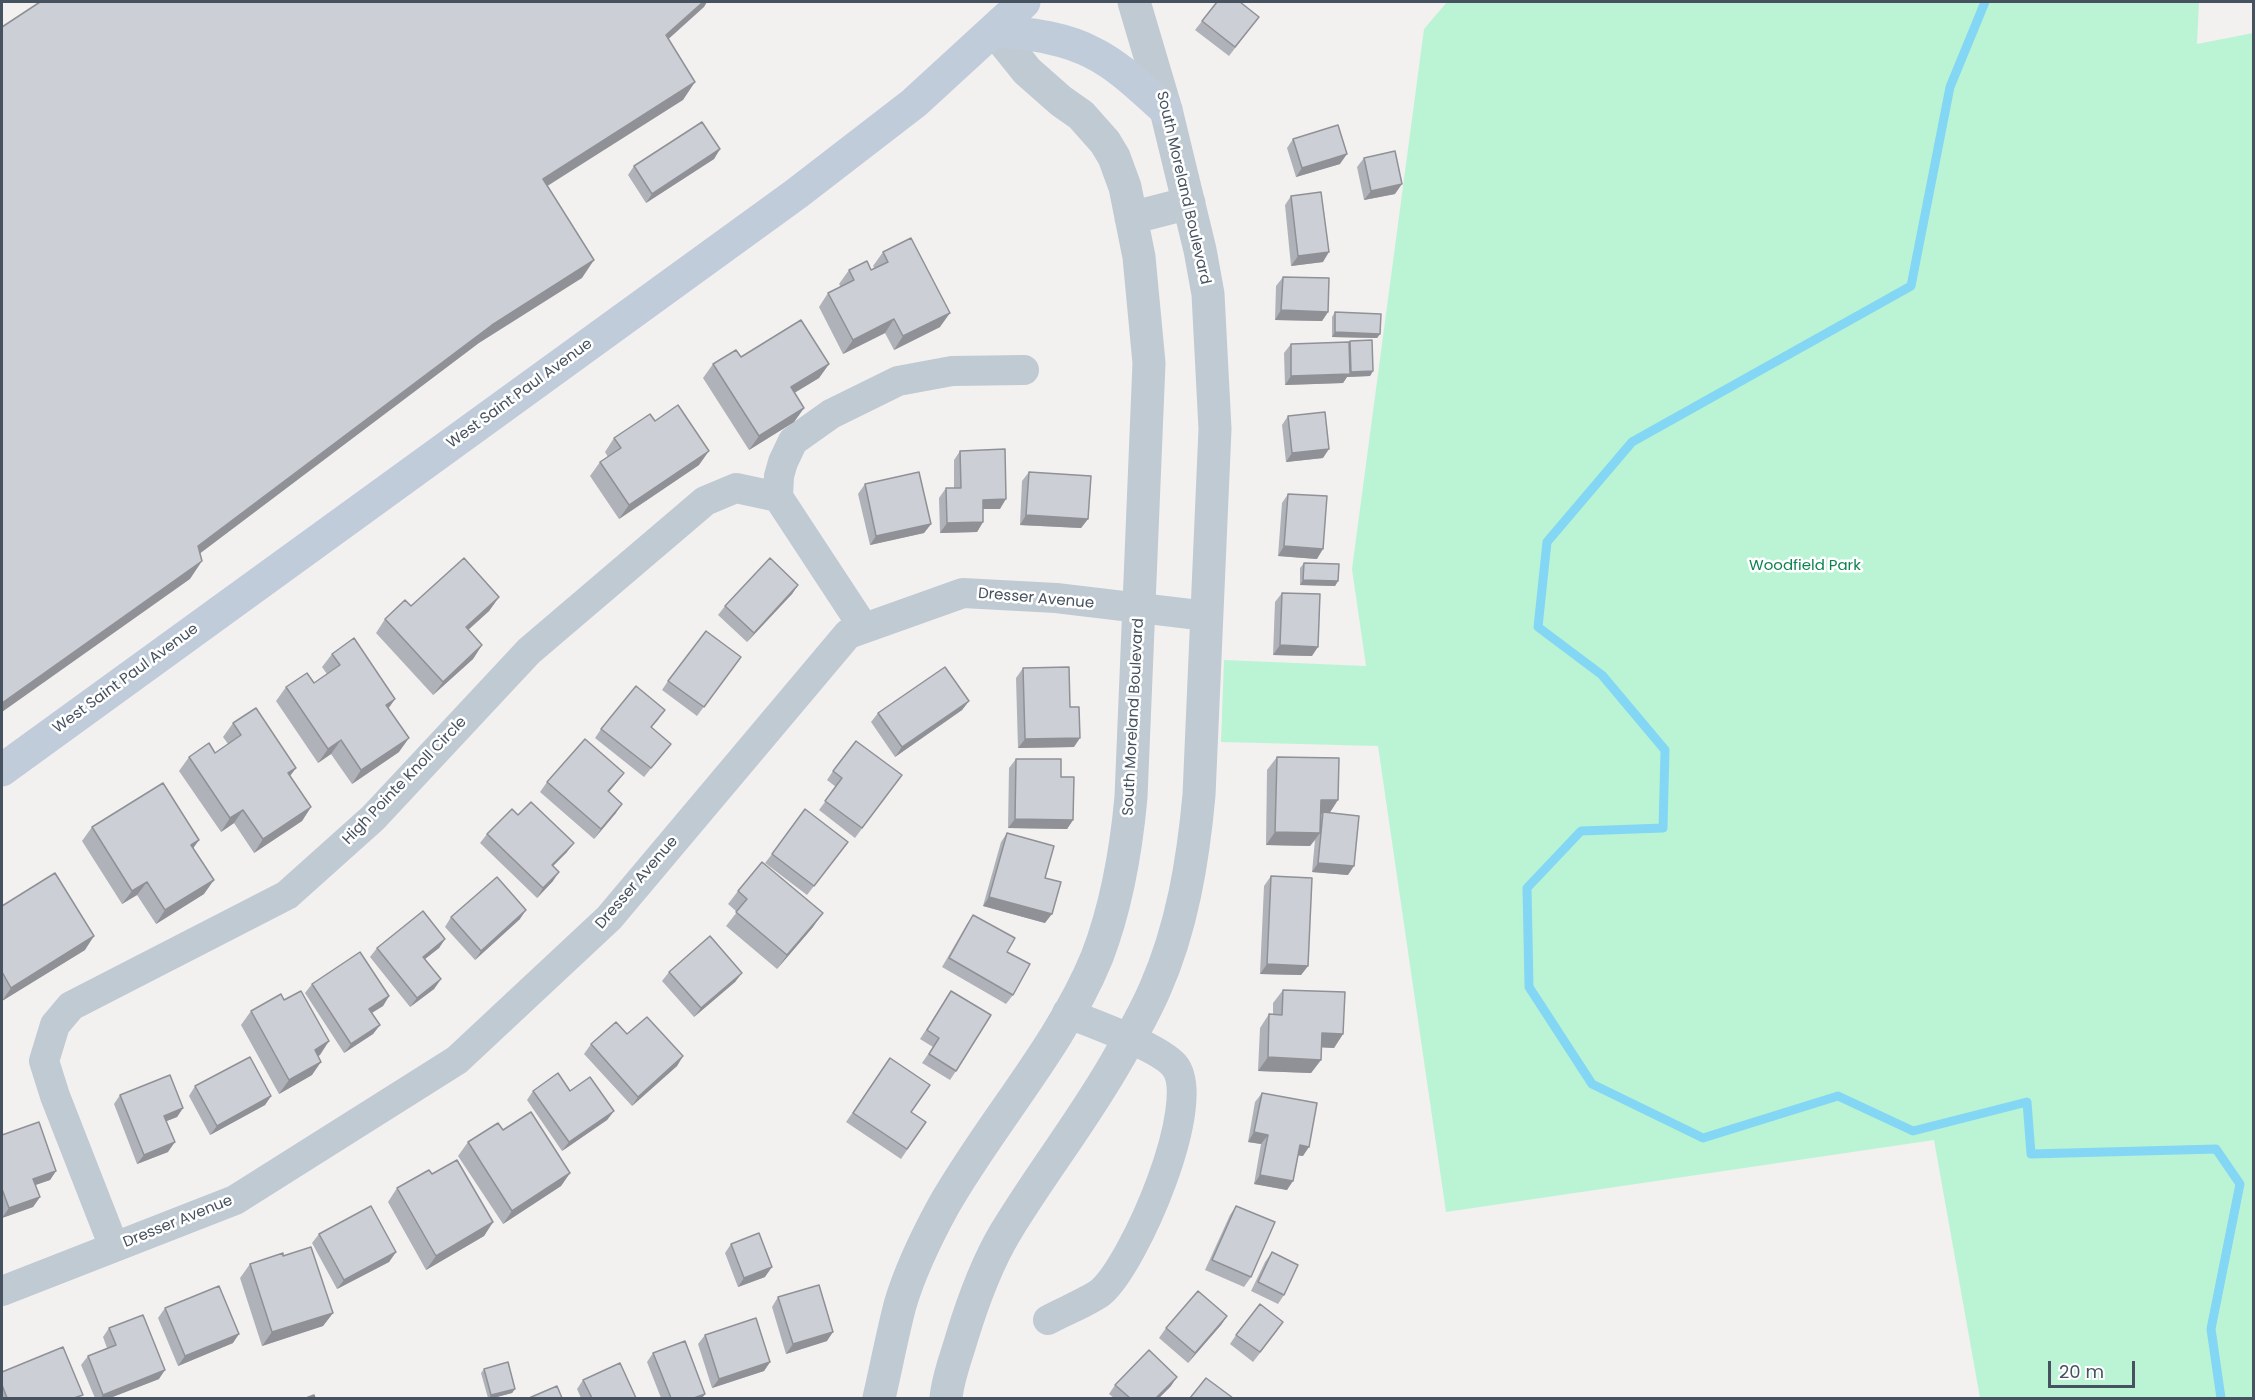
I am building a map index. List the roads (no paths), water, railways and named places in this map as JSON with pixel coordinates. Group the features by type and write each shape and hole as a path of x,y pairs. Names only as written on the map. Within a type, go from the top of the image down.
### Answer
{"main road":[{"name":"West Saint Paul Avenue","path":"2,770 796,194 914,103 1024,2"},
{"path":"994,30 1045,37 1093,53 1123,73 1166,110"}],"street":[{"name":"South Moreland Boulevard","path":"946,1398 948,1382 972,1305 988,1267 1005,1233 1119,1059 1155,990 1168,956 1188,884 1199,795 1215,429 1214,375 1208,294 1200,250 1166,110 1134,2"},
{"name":"South Moreland Boulevard","path":"879,1398 900,1305 911,1274 944,1206 1067,1014 1097,956 1118,891 1125,855 1131,797 1149,363 1139,257 1125,187 1114,156 1081,115 1027,71 994,30"},
{"path":"1131,218 1189,203"},
{"path":"864,628 778,497 779,476 783,462 794,441 831,414 898,381 952,370 1024,370"},
{"name":"High Pointe Knoll Circle","path":"114,1247 55,1096 44,1061 55,1025 71,1006 287,895 374,818 529,651 705,501 736,488 778,497"},
{"name":"Dresser Avenue","path":"2,1291 235,1200 456,1060 609,918 848,634 963,593 1056,598 1207,616"},
{"path":"1048,1320 1101,1292 1121,1267 1154,1202 1175,1141 1181,1111 1182,1086 1180,1075 1174,1065 1164,1057 1129,1039 1067,1014"}],"waterway":[{"path":"1985,2 1950,87 1911,286 1632,442 1547,542 1538,627 1602,675 1665,750 1663,828 1581,831 1527,888 1529,987 1592,1084 1703,1138 1838,1096 1913,1131 2027,1102 2031,1154 2216,1149 2240,1184 2211,1329 2221,1398"}],"park label":[{"name":"Woodfield Park","path":"1805,566"}]}
